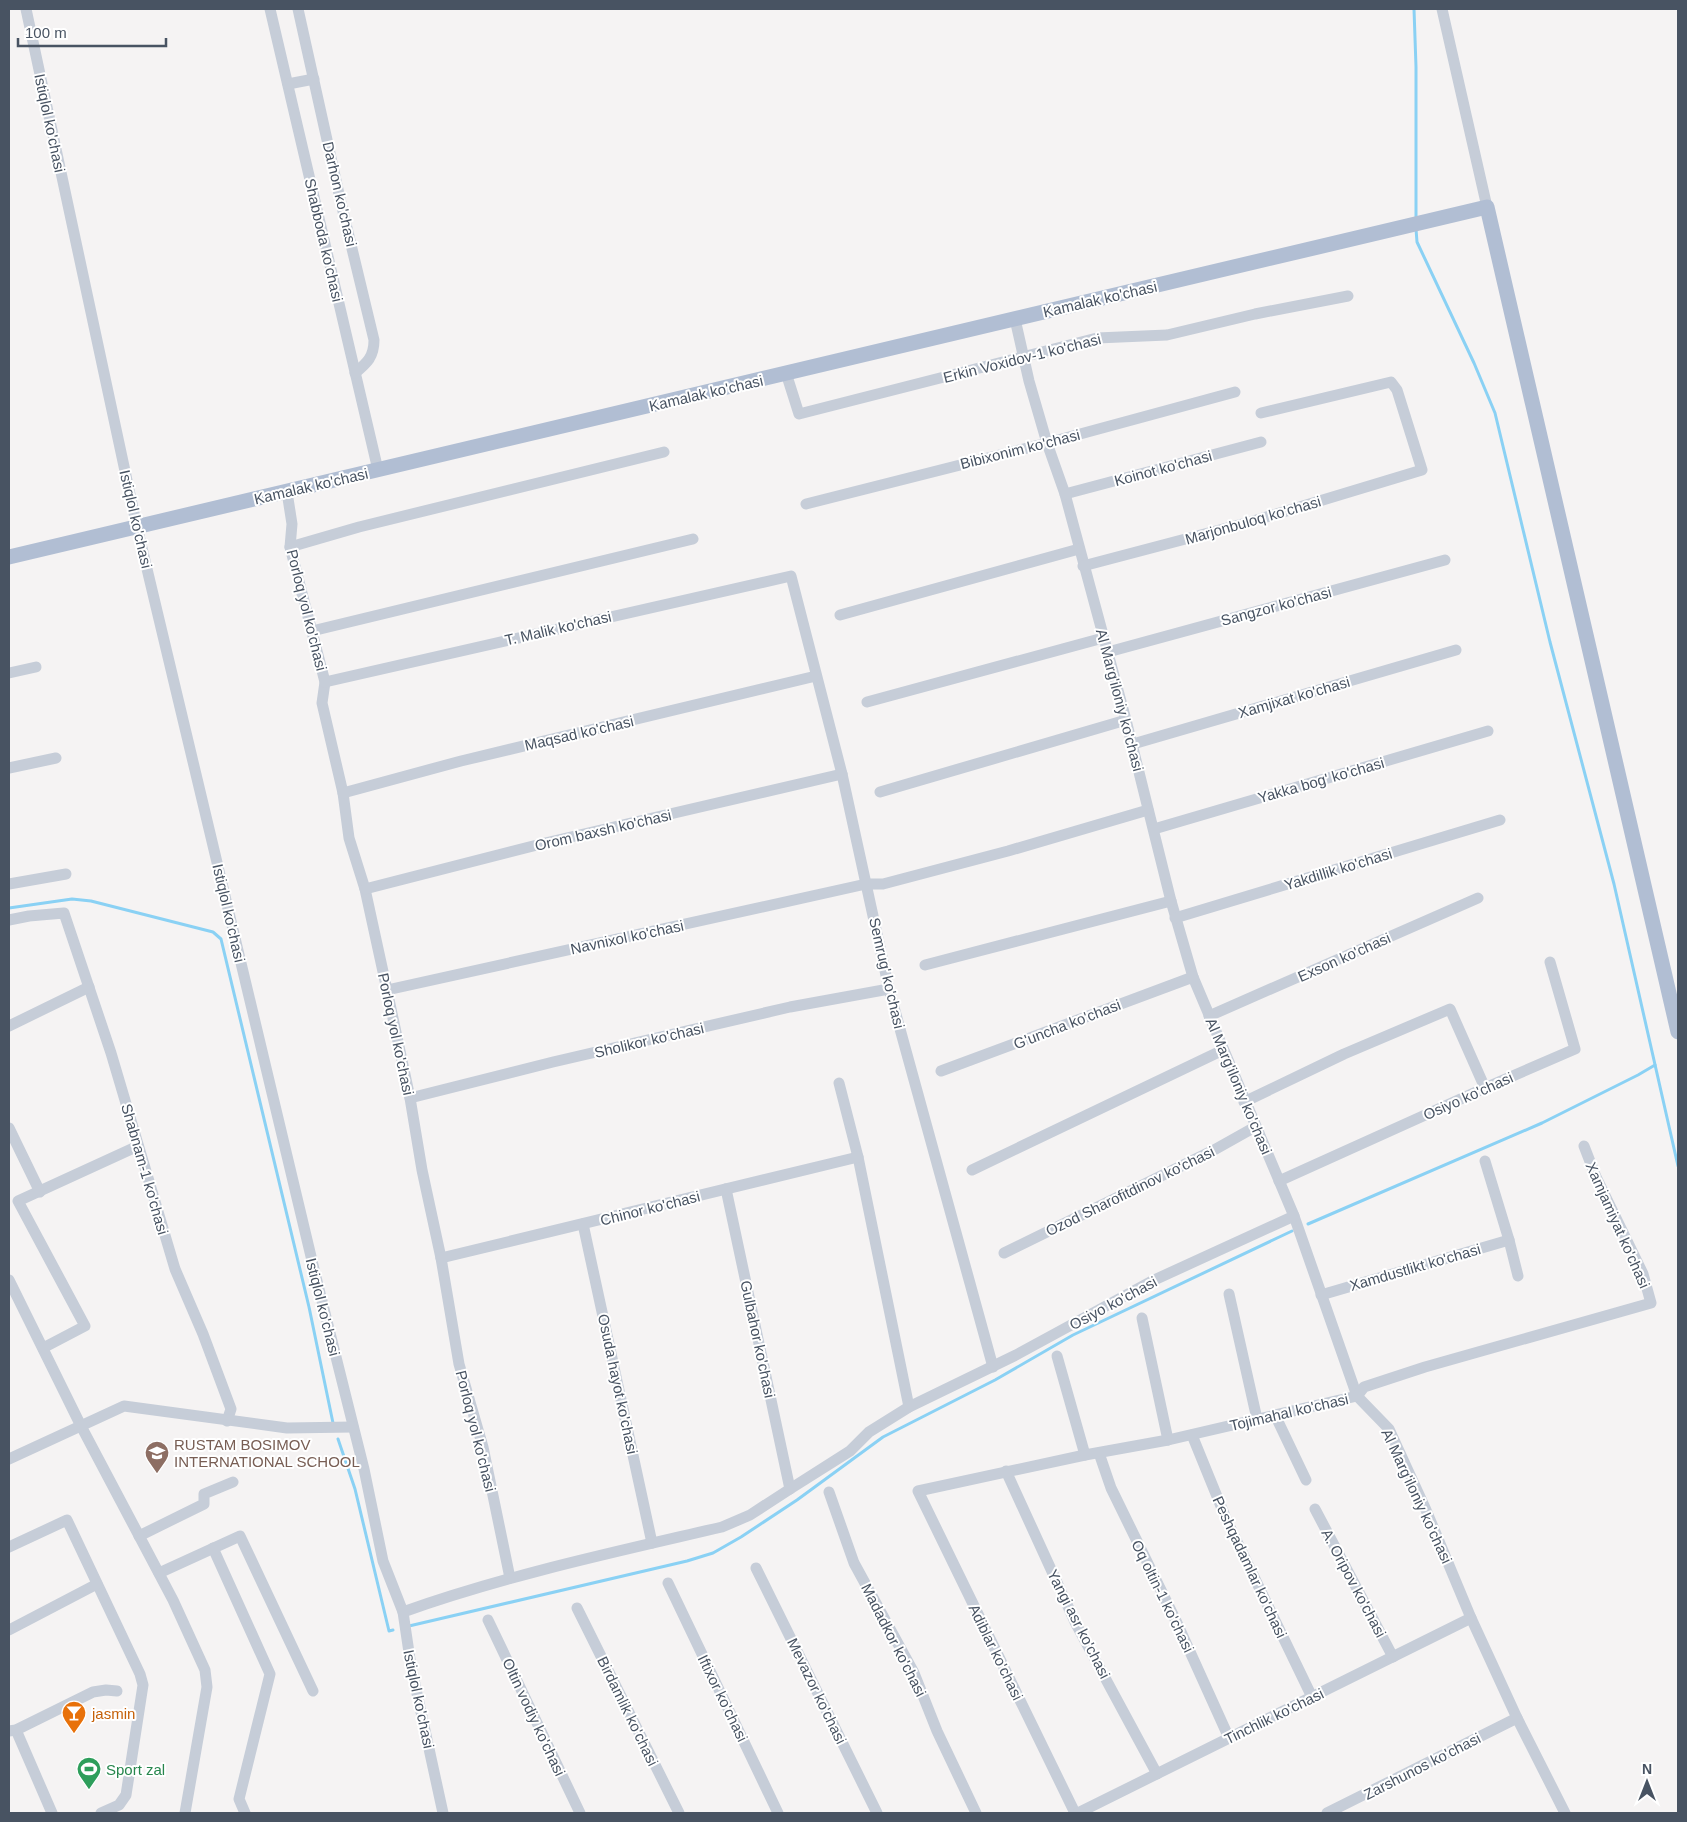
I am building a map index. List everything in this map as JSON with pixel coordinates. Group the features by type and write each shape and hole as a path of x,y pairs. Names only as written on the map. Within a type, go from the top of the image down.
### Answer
{"main road":[{"name":"Kamalak ko'chasi","path":"9,556 287,492 1487,207"},
{"path":"1487,207 1678,1032"}],"street":[{"name":"Istiqlol ko'chasi","path":"26,9 137,527 364,1469 383,1561 403,1612 411,1666 444,1813"},
{"name":"Shabboda ko'chasi","path":"270,9 378,470"},
{"name":"Darhon ko'chasi","path":"298,9 341,203 374,340 374,351 369,362 355,372"},
{"path":"1442,9 1487,207"},
{"path":"288,84 314,78"},
{"name":"Erkin Voxidov-1 ko'chasi","path":"786,373 799,414 1097,338 1167,335 1256,314 1348,296"},
{"name":"Al Marg'iloniy ko'chasi","path":"1015,319 1022,358 1047,443 1065,494 1126,720 1175,918 1192,977 1294,1216 1357,1396 1389,1429 1426,1510 1471,1618 1517,1718 1565,1813"},
{"name":"Marjonbuloq ko'chasi","path":"1083,566 1250,522 1422,470 1397,390 1391,382 1261,412"},
{"name":"Bibixonim ko'chasi","path":"806,504 1047,443 1235,392"},
{"name":"Koinot ko'chasi","path":"1065,494 1261,442"},
{"path":"290,548 359,527 664,452"},
{"name":"Porloq yol ko'chasi","path":"287,492 292,524 290,548 325,682 322,703 343,793 349,838 365,889 388,990 410,1098 422,1170 441,1258 459,1364 483,1447 510,1578"},
{"path":"312,630 693,539"},
{"path":"840,615 1079,549"},
{"name":"Sangzor ko'chasi","path":"1108,652 1446,560"},
{"name":"Semrug' ko'chasi","path":"791,576 842,774 889,989 993,1367"},
{"name":"T. Malik ko'chasi","path":"325,682 791,576"},
{"path":"867,702 1103,638"},
{"name":"Xamjixat ko'chasi","path":"1132,744 1456,650"},
{"path":"9,673 36,667"},
{"name":"Maqsad ko'chasi","path":"343,793 461,761 816,676"},
{"path":"880,792 1126,720"},
{"name":"Yakka bog' ko'chasi","path":"1154,829 1488,731"},
{"path":"9,768 56,758"},
{"name":"Orom baxsh ko'chasi","path":"365,889 541,844 842,774"},
{"path":"866,884 883,884 1008,851 1148,810"},
{"name":"Yakdillik ko'chasi","path":"1175,918 1500,820"},
{"path":"9,884 66,874"},
{"name":"Navnixol ko'chasi","path":"388,990 866,884"},
{"name":"Exson ko'chasi","path":"1209,1016 1478,898"},
{"path":"924,965 1171,901"},
{"name":"Shabnam-1 ko'chasi","path":"9,920 64,913 111,1053 175,1269 203,1334 231,1409 228,1421"},
{"name":"Osiyo ko'chasi","path":"1279,1181 1575,1049 1550,962"},
{"name":"G'uncha ko'chasi","path":"941,1071 1192,977"},
{"path":"9,1026 89,987"},
{"name":"Sholikor ko'chasi","path":"410,1098 790,1007 889,989"},
{"path":"1244,1102 1344,1054 1450,1009 1485,1088"},
{"path":"972,1170 1223,1050"},
{"path":"838,1083 858,1157 909,1406"},
{"name":"Ozod Sharofitdinov ko'chasi","path":"1004,1253 1214,1150 1255,1127"},
{"path":"9,1128 40,1192"},
{"path":"42,1348 85,1326 18,1202 138,1146"},
{"name":"Xamjamiyat ko'chasi","path":"1584,1146 1596,1176 1643,1274 1651,1303"},
{"name":"Chinor ko'chasi","path":"441,1258 858,1157"},
{"path":"1485,1161 1518,1276"},
{"name":"Gulbahor ko'chasi","path":"726,1189 790,1489"},
{"name":"Osiyo ko'chasi","path":"403,1612 451,1595 510,1578 722,1527 750,1515 850,1451 869,1432 909,1406 993,1367 1152,1281 1294,1216"},
{"name":"Osuda hayot ko'chasi","path":"583,1224 652,1543"},
{"name":"Xamdustlikt ko'chasi","path":"1321,1295 1509,1240"},
{"path":"9,1280 81,1426 159,1573 205,1670 207,1687 187,1812"},
{"path":"1229,1294 1258,1419"},
{"name":"Tojimahal ko'chasi","path":"918,1491 1084,1455 1192,1435 1357,1396 1364,1387 1426,1367 1478,1354 1651,1303"},
{"path":"1142,1318 1168,1440"},
{"path":"1057,1356 1084,1455"},
{"path":"9,1459 124,1406 287,1428 353,1427"},
{"path":"1275,1415 1306,1480"},
{"name":"Peshqadamlar ko'chasi","path":"1192,1435 1227,1521 1312,1697"},
{"name":"Oq oltin-1 ko'chasi","path":"1098,1453 1111,1488 1177,1623 1229,1738"},
{"name":"Yangi asr ko'chasi","path":"1006,1471 1076,1624 1157,1774"},
{"path":"139,1536 204,1504 204,1494 233,1482"},
{"name":"Adiblar ko'chasi","path":"918,1491 1077,1813"},
{"name":"Madadkor ko'chasi","path":"829,1492 854,1563 914,1673 937,1731 976,1813"},
{"name":"A. Oripov ko'chasi","path":"1316,1508 1394,1657"},
{"path":"9,1547 67,1520 140,1674 142,1685 126,1795 119,1805 101,1813"},
{"path":"159,1573 240,1536 313,1692"},
{"path":"213,1548 270,1674 239,1799 245,1813"},
{"name":"Mevazor ko'chasi","path":"756,1568 877,1813"},
{"name":"Iftixor ko'chasi","path":"668,1583 778,1813"},
{"path":"9,1630 97,1584"},
{"name":"Birdamlik ko'chasi","path":"577,1608 679,1813"},
{"name":"Tinchlik ko'chasi","path":"1077,1813 1471,1618"},
{"name":"Oltin vodiy ko'chasi","path":"488,1620 580,1813"},
{"path":"52,1813 12,1731 93,1692 117,1691"},
{"name":"Zarshunos ko'chasi","path":"1327,1813 1517,1718"}],"waterway":[{"path":"1414,9 1416,218"},
{"path":"1416,229 1417,242 1474,363 1495,413 1550,642 1614,884 1678,1166"},
{"path":"9,908 72,899 91,901 213,932 221,939 309,1307 333,1423"},
{"path":"1308,1224 1542,1123 1655,1065"},
{"path":"409,1626 687,1561 713,1553 797,1500 883,1437 995,1380 1073,1335 1292,1231"},
{"path":"338,1439 355,1489 389,1631 393,1630"}],"place":[{"name":"RUSTAM BOSIMOV INTERNATIONAL SCHOOL","path":"157,1474"},
{"name":"jasmin","path":"74,1734"},
{"name":"Sport zal","path":"89,1790"}]}
